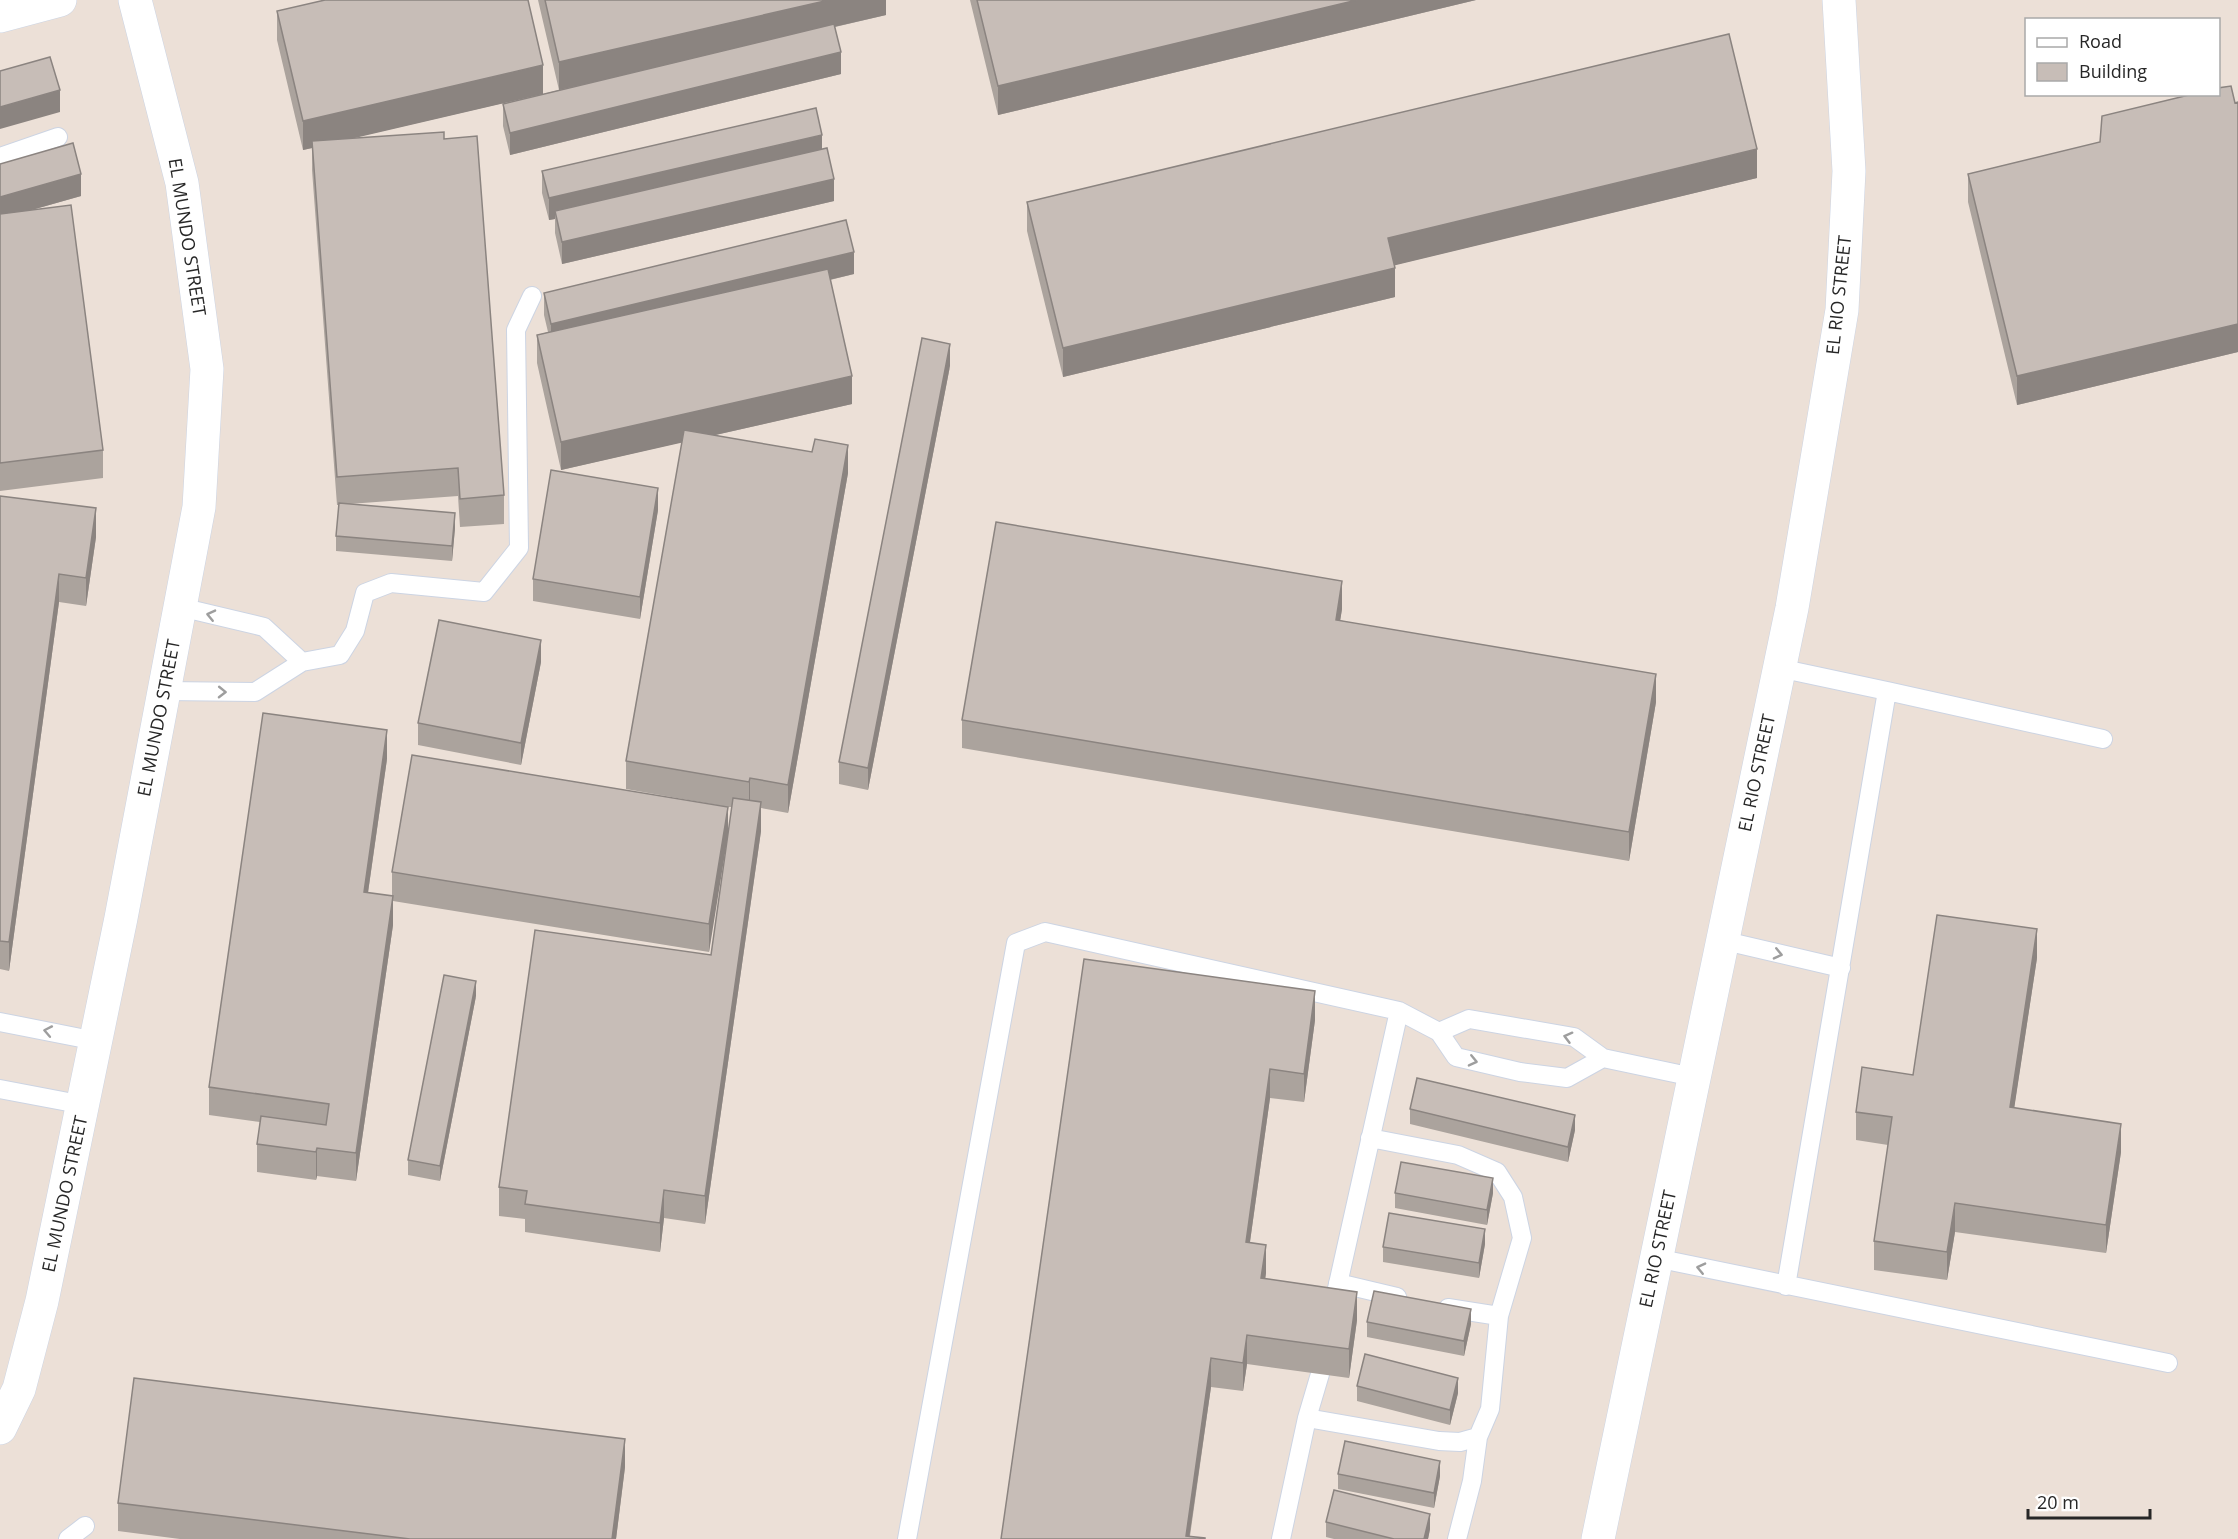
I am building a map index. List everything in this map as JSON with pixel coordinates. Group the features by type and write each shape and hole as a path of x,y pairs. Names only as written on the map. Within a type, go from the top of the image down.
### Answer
{"street":[{"path":"0,16 60,0"},
{"name":"EL MUNDO STREET","path":"0,1428 22,1378 42,1300 84,1105 199,507 207,369 182,183 135,0"},
{"name":"EL RIO STREET","path":"1598,1539 1779,668 1842,310 1849,171 1839,0"}],"lane":[{"path":"0,157 58,137"},
{"path":"164,692 255,692 302,662 340,655 355,631 365,593 391,583 484,592 519,548 516,330 532,296"},
{"path":"180,607 264,627 302,662"},
{"path":"1779,668 2103,739"},
{"path":"1786,1286 1887,691"},
{"path":"907,1539 1016,943 1045,932 1399,1011 1439,1032 1456,1057 1520,1072 1568,1078 1603,1058"},
{"path":"1721,940 1841,968"},
{"path":"1333,1306 1399,1011"},
{"path":"1439,1032 1469,1019 1574,1037 1603,1058 1693,1077"},
{"path":"0,1022 96,1041"},
{"path":"0,1089 84,1105"},
{"path":"1370,1138 1458,1155 1497,1172 1513,1197 1521,1238 1499,1316 1490,1409 1478,1437 1472,1482 1457,1539"},
{"path":"1656,1258 2168,1363"},
{"path":"1338,1283 1412,1300"},
{"path":"1433,1305 1499,1316"},
{"path":"1281,1539 1307,1418 1320,1374"},
{"path":"1307,1418 1439,1441 1460,1442 1478,1437"},
{"path":"68,1539 85,1526"}],"building":[{"path":"325,0 528,0 543,65 303,121 277,11"},
{"path":"545,0 829,0 559,62"},
{"path":"977,0 1357,0 998,86"},
{"path":"834,24 841,52 510,133 503,104"},
{"path":"1729,34 1757,149 1388,238 1395,268 1063,348 1027,202"},
{"path":"50,57 60,90 0,107 0,71"},
{"path":"2231,86 2235,103 2238,102 2238,324 2017,376 1968,174 2100,142 2102,116 2185,96 2220,96 2220,88"},
{"path":"816,108 822,135 549,198 542,171"},
{"path":"444,132 444,139 477,136 504,495 460,499 458,468 337,477 312,141"},
{"path":"73,143 81,174 0,197 0,164"},
{"path":"827,148 834,179 562,242 555,211"},
{"path":"71,205 103,450 0,463 0,214"},
{"path":"846,220 854,252 551,324 544,293"},
{"path":"828,269 852,376 561,442 537,335"},
{"path":"922,338 950,344 868,768 839,762"},
{"path":"684,430 812,452 815,439 848,445 788,785 750,778 749,782 626,761"},
{"path":"551,470 658,488 640,597 533,579"},
{"path":"0,496 96,508 86,578 59,574 9,942 0,941"},
{"path":"339,503 455,513 452,546 336,536"},
{"path":"996,522 1342,581 1336,620 1656,674 1629,832 962,720"},
{"path":"439,620 541,640 521,743 418,723"},
{"path":"263,713 387,730 364,892 393,896 356,1153 317,1148 316,1152 257,1144 261,1116 326,1125 329,1104 209,1087"},
{"path":"412,755 728,807 709,924 392,872"},
{"path":"733,798 761,802 705,1196 664,1190 660,1223 525,1204 527,1191 499,1187 535,930 711,955"},
{"path":"1937,915 2037,929 2010,1107 2121,1124 2106,1225 1955,1203 1947,1252 1874,1241 1892,1117 1856,1112 1862,1067 1913,1075"},
{"path":"1084,959 1315,991 1304,1074 1270,1069 1246,1242 1266,1245 1261,1278 1357,1292 1349,1349 1247,1335 1243,1363 1211,1358 1186,1536 1205,1539 1001,1539"},
{"path":"444,975 476,981 440,1166 408,1160"},
{"path":"1417,1078 1575,1115 1568,1147 1410,1109"},
{"path":"1401,1162 1493,1178 1487,1210 1395,1193"},
{"path":"1389,1213 1485,1229 1479,1263 1383,1247"},
{"path":"1374,1291 1471,1309 1464,1341 1367,1322"},
{"path":"1365,1354 1458,1378 1450,1410 1357,1386"},
{"path":"134,1378 625,1439 612,1539 410,1539 118,1503"},
{"path":"1345,1441 1440,1461 1434,1493 1338,1474"},
{"path":"1334,1490 1430,1514 1424,1539 1394,1539 1326,1522"}]}
